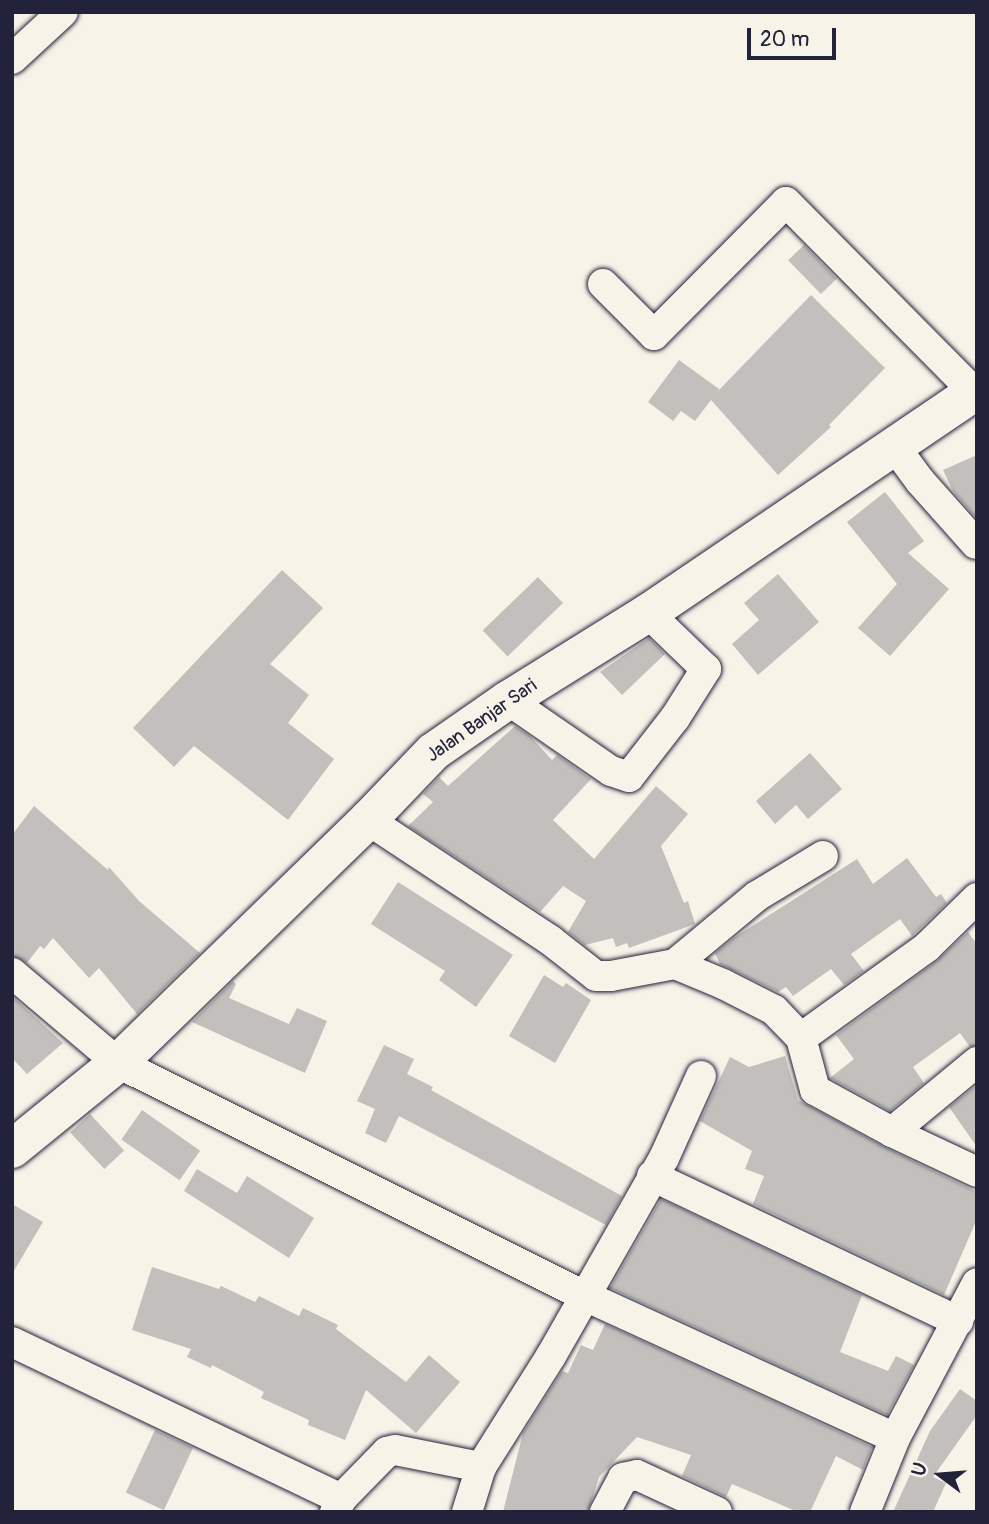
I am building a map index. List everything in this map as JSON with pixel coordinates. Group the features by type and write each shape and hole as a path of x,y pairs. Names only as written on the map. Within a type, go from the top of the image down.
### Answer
{"street":[{"path":"12,59 63,12"},
{"path":"603,284 654,335 786,202 972,402"},
{"name":"Jalan Banjar Sari","path":"16,1140 118,1063 368,820 433,752 508,700 648,613 895,447 972,402"},
{"path":"895,447 920,481 975,544"},
{"path":"508,700 611,771 629,777 674,718 706,668 648,613"},
{"path":"368,820 550,940 596,976 611,976 675,964 757,896 823,856"},
{"path":"801,1038 928,947 977,898"},
{"path":"675,964 774,1010 801,1038 815,1090 892,1132 977,1172"},
{"path":"12,973 118,1063 583,1295 895,1438"},
{"path":"892,1132 977,1062"},
{"path":"467,1512 481,1467 551,1356 583,1295 664,1158 701,1076"},
{"path":"652,1176 958,1321"},
{"path":"865,1512 895,1438 977,1283"},
{"path":"12,1342 338,1505 380,1457 395,1450 481,1467"},
{"path":"605,1512 623,1478 637,1475 717,1512"}],"building":[{"path":"804,245 837,279 821,294 788,260"},
{"path":"811,295 885,368 829,425 831,427 778,475 711,400 695,421 681,411 673,421 648,402 679,360 719,389 717,392"},
{"path":"977,455 977,519 953,491 943,470"},
{"path":"885,492 924,541 908,553 949,589 890,656 858,628 897,584 847,522"},
{"path":"282,570 323,608 270,664 309,695 288,723 334,759 288,820 194,746 174,767 133,728"},
{"path":"778,574 819,622 758,675 732,644 759,620 744,603"},
{"path":"538,577 563,603 508,656 483,630"},
{"path":"649,638 665,654 622,695 600,672"},
{"path":"515,726 530,736 552,760 557,755 591,779 553,820 594,859 656,786 688,814 661,846 684,903 688,901 695,924 629,948 627,943 616,947 613,938 585,945 568,932 586,901 563,886 540,912 408,826 433,802 423,794 439,777 448,786"},
{"path":"810,753 842,789 808,819 796,805 775,824 756,801"},
{"path":"34,806 108,870 109,867 139,901 200,953 137,1014 99,968 89,978 53,938 44,949 40,946 27,963 12,956 12,835"},
{"path":"907,858 936,897 941,894 947,903 912,936 900,919 851,954 864,971 844,985 831,969 793,996 786,987 778,992 720,964 715,953 735,937 857,859 873,884"},
{"path":"398,882 513,955 476,1007 439,980 445,971 371,924"},
{"path":"968,932 977,944 977,1045 970,1047 960,1033 913,1067 924,1083 890,1111 830,1078 854,1059 836,1035 937,961"},
{"path":"544,975 563,987 566,983 591,1000 555,1063 509,1036"},
{"path":"233,981 236,984 229,998 289,1024 297,1008 327,1021 305,1073 192,1022"},
{"path":"12,996 63,1043 27,1074 12,1058"},
{"path":"384,1045 414,1059 407,1074 433,1087 431,1090 622,1196 606,1225 399,1116 386,1143 365,1133 375,1109 357,1101"},
{"path":"785,1056 798,1100 884,1147 977,1192 977,1219 944,1295 753,1204 764,1176 745,1169 752,1151 700,1121 730,1057 749,1067"},
{"path":"977,1085 977,1147 949,1107"},
{"path":"142,1110 200,1151 180,1180 121,1139"},
{"path":"90,1114 124,1151 104,1169 70,1132"},
{"path":"197,1169 237,1193 247,1176 314,1218 289,1258 184,1191"},
{"path":"661,1199 862,1295 840,1352 888,1371 896,1356 914,1365 887,1415 610,1288"},
{"path":"12,1204 43,1222 12,1274"},
{"path":"152,1267 219,1289 221,1286 255,1302 259,1296 299,1316 303,1308 338,1325 336,1329 406,1382 429,1355 460,1382 416,1433 366,1390 345,1440 308,1425 309,1420 261,1398 264,1392 212,1365 211,1368 187,1357 191,1349 132,1330"},
{"path":"605,1324 872,1447 863,1470 836,1456 810,1512 798,1512 732,1484 726,1497 682,1476 691,1455 637,1437 599,1477 588,1512 503,1512 523,1433 562,1371 568,1373 581,1345 593,1350"},
{"path":"960,1389 977,1401 977,1415 933,1477 946,1483 933,1512 893,1512 930,1431"},
{"path":"155,1430 193,1448 164,1510 126,1493"}]}
